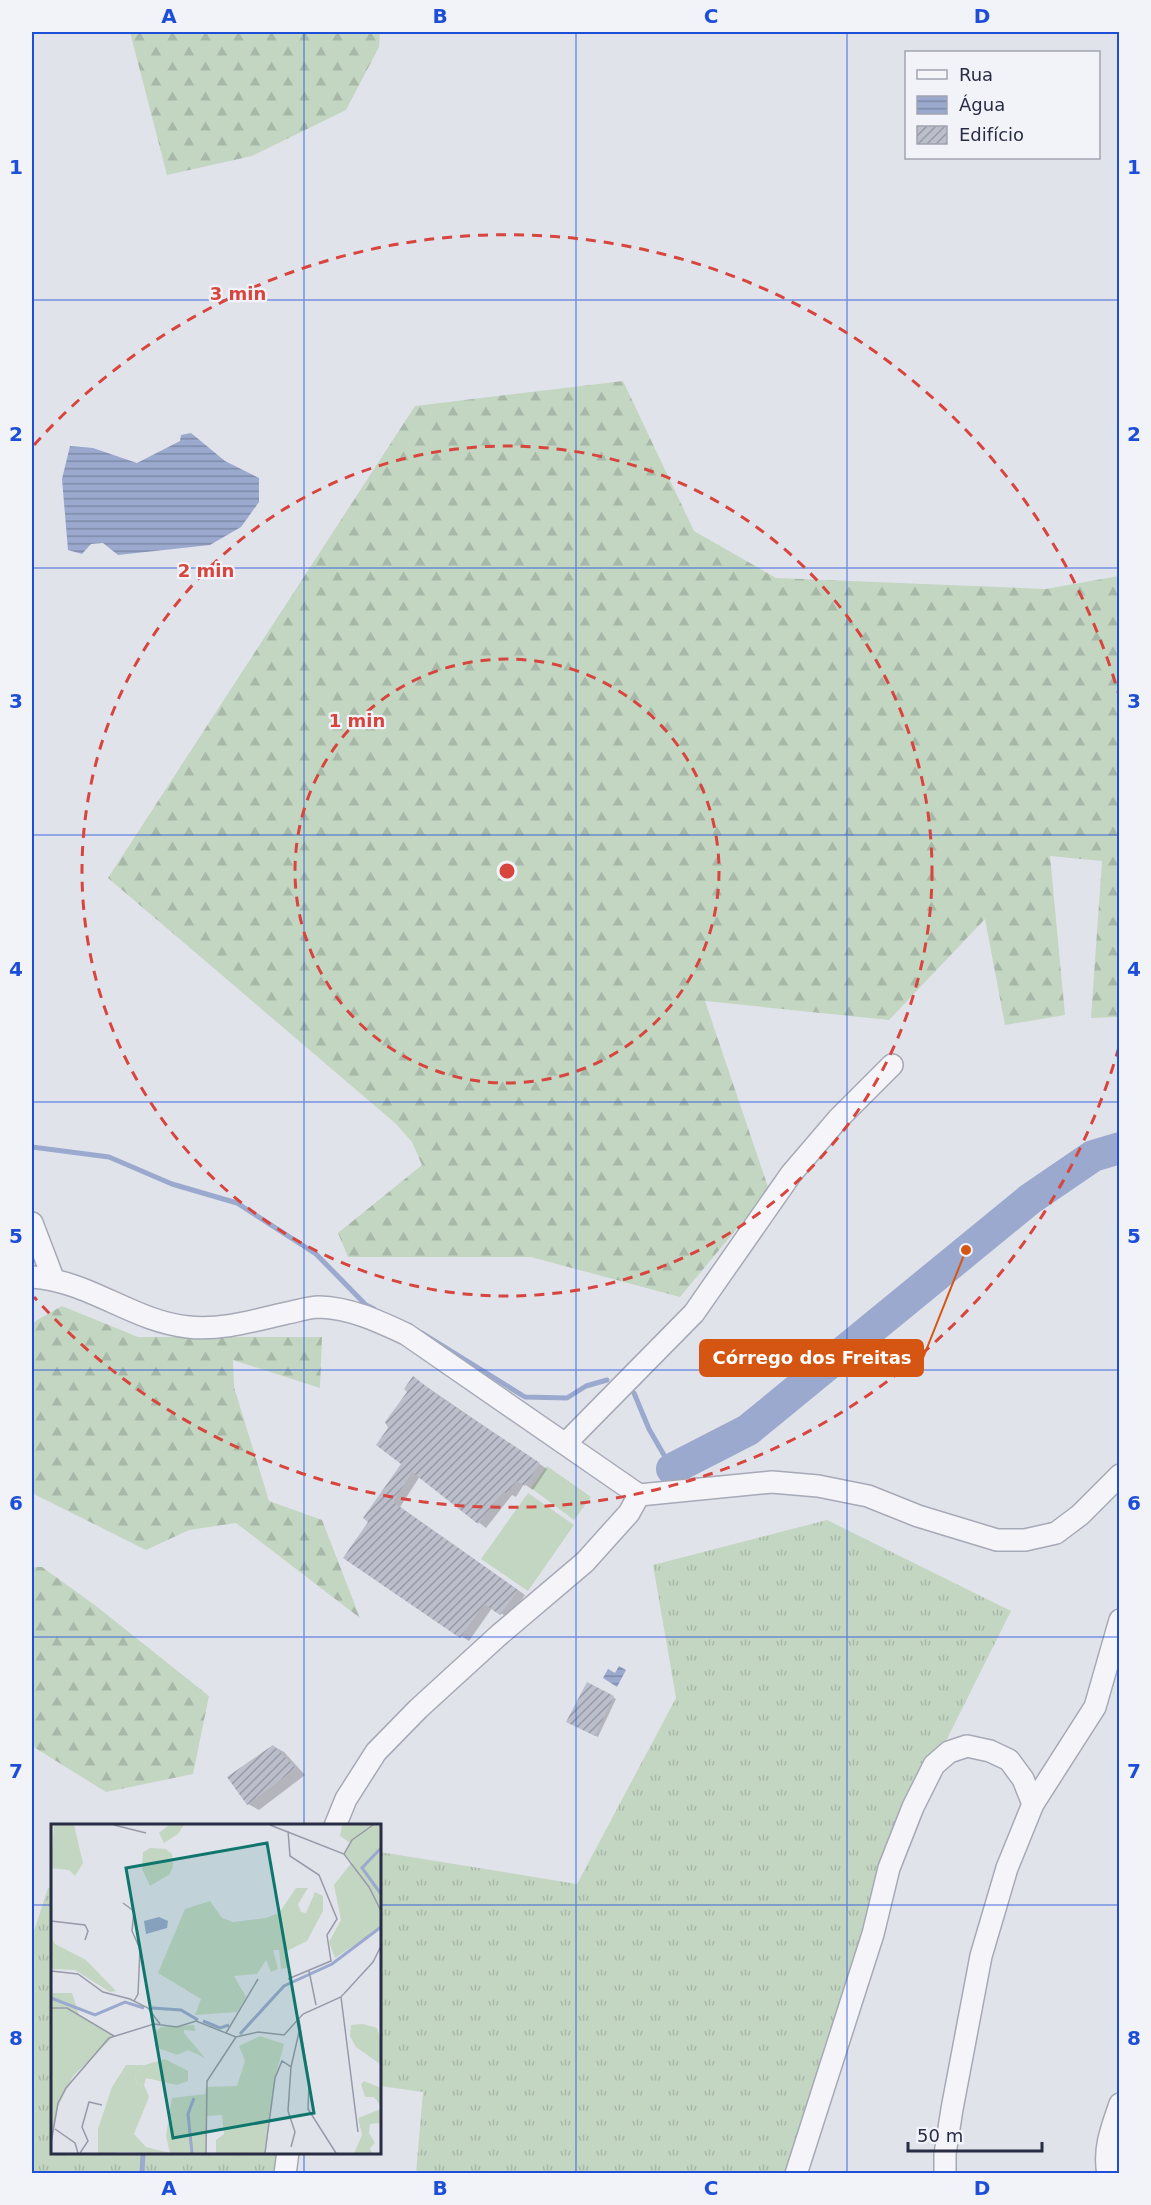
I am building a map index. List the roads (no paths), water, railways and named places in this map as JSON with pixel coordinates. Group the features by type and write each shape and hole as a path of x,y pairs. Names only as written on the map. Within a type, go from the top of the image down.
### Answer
{"street":[{"path":"566,1443 694,1313 791,1174 838,1119 892,1065"},
{"path":"32,1223 53,1278"},
{"path":"32,1277 53,1278 83,1288 158,1321 188,1327 218,1327 316,1307 343,1309 375,1319 406,1334 639,1495 772,1482 818,1486 868,1496 918,1516 998,1540 1025,1540 1056,1533 1080,1515 1119,1475"},
{"path":"336,1824 346,1799 376,1752 418,1709 490,1643 585,1562 629,1513 639,1495"},
{"path":"945,2174 945,2154 952,2109 981,1956 1007,1868 1033,1804 1095,1707 1119,1620"},
{"path":"796,2174 873,1935 889,1868 913,1807 934,1766 949,1752 967,1746 990,1751 1009,1761 1023,1779 1033,1804"},
{"path":"1108,2174 1107,2141 1119,2104"},
{"path":"285,2174 288,2154"}],"water":[{"path":"191,433 225,461 259,478 259,502 241,527 210,545 118,555 103,543 91,544 82,554 68,550 62,479 70,446 93,448 137,463 180,441 181,435"},
{"path":"619,1666 626,1670 617,1687 603,1678 608,1669 615,1673"}],"waterway":[{"path":"32,1147 109,1157 172,1184 237,1203 316,1254 366,1305 374,1309"},
{"path":"672,1469 748,1430 1030,1199 1093,1156 1120,1148"},
{"path":"422,1333 525,1397 567,1398 586,1386 607,1380"},
{"path":"634,1393 649,1429 672,1469"},
{"path":"142,2174 143,2154"}],"place":[{"name":"Córrego dos Freitas","path":"966,1250"}]}
